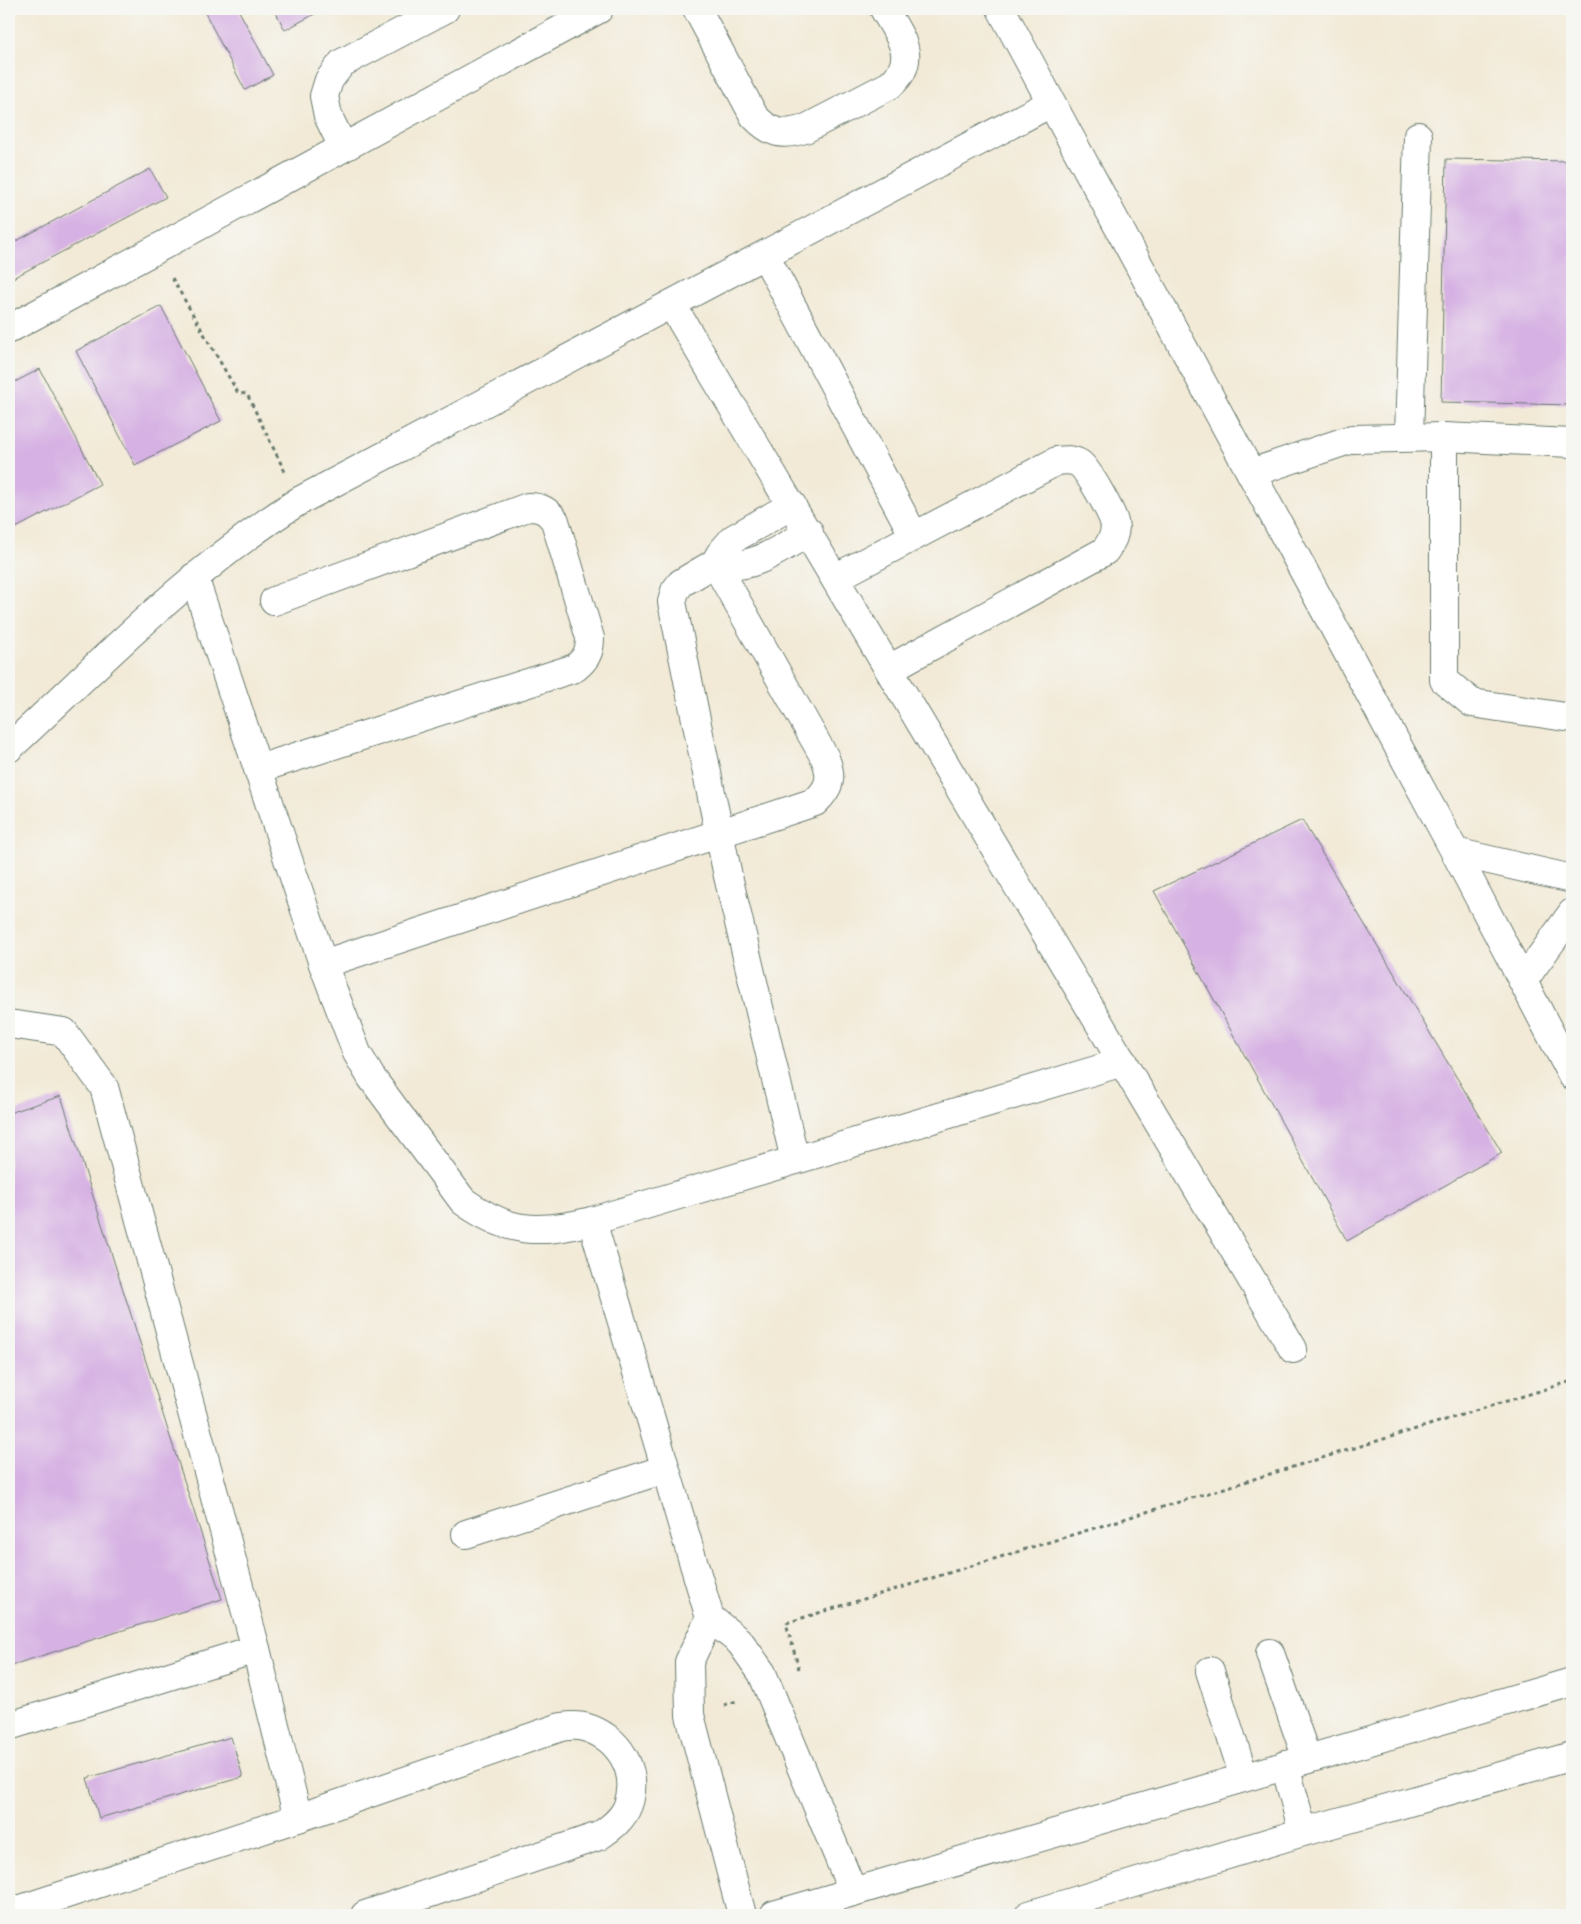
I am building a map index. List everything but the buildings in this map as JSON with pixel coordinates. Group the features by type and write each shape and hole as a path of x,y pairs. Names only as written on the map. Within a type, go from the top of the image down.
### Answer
{"lane":[{"path":"343,147 328,116 324,96 329,80 342,63 445,9"},
{"path":"9,329 600,9"},
{"path":"697,9 754,116 764,127 777,132 791,133 805,129 890,85 899,77 904,66 906,54 902,42 884,9"},
{"path":"1001,9 1455,852 1572,1075"},
{"path":"9,748 194,577 261,526 300,501 1051,103"},
{"path":"1409,437 1418,136"},
{"path":"765,256 914,536"},
{"path":"672,305 1293,1348"},
{"path":"1251,473 1352,439 1444,437 1572,443"},
{"path":"1444,437 1444,680 1472,703 1572,718"},
{"path":"835,578 1057,461 1075,461 1086,469 1114,521 1110,543 1105,550 889,669"},
{"path":"792,505 733,539 715,563 681,583 675,591 672,602 718,834 795,1160"},
{"path":"258,769 575,668 585,660 590,650 590,638 555,521 548,512 538,507 528,507 274,601"},
{"path":"715,563 731,566 748,565 808,532"},
{"path":"323,964 815,802 824,794 829,782 830,770 825,758 715,563"},
{"path":"194,577 323,964 358,1053 371,1077 463,1201 480,1213 499,1222 520,1228 541,1230 562,1228 592,1221 1123,1062"},
{"path":"1455,852 1572,878"},
{"path":"1523,981 1572,913"},
{"path":"9,1024 64,1032 104,1087 256,1649 298,1818"},
{"path":"592,1221 710,1618 740,1642 762,1673 853,1892"},
{"path":"466,1534 665,1468"},
{"path":"710,1618 689,1662 690,1715 742,1915"},
{"path":"9,1726 256,1649"},
{"path":"1270,1653 1296,1762 1303,1832"},
{"path":"1210,1671 1244,1777"},
{"path":"774,1915 1572,1682"},
{"path":"9,1913 298,1818 561,1726 582,1726 595,1730 602,1733 618,1746 628,1765 631,1785 628,1806 616,1824 599,1836 366,1915"},
{"path":"1029,1915 1303,1832 1572,1756"}],"path":[{"path":"156,249 238,393 247,394 300,501"},
{"path":"690,1715 803,1682 786,1623 1572,1380"}]}
